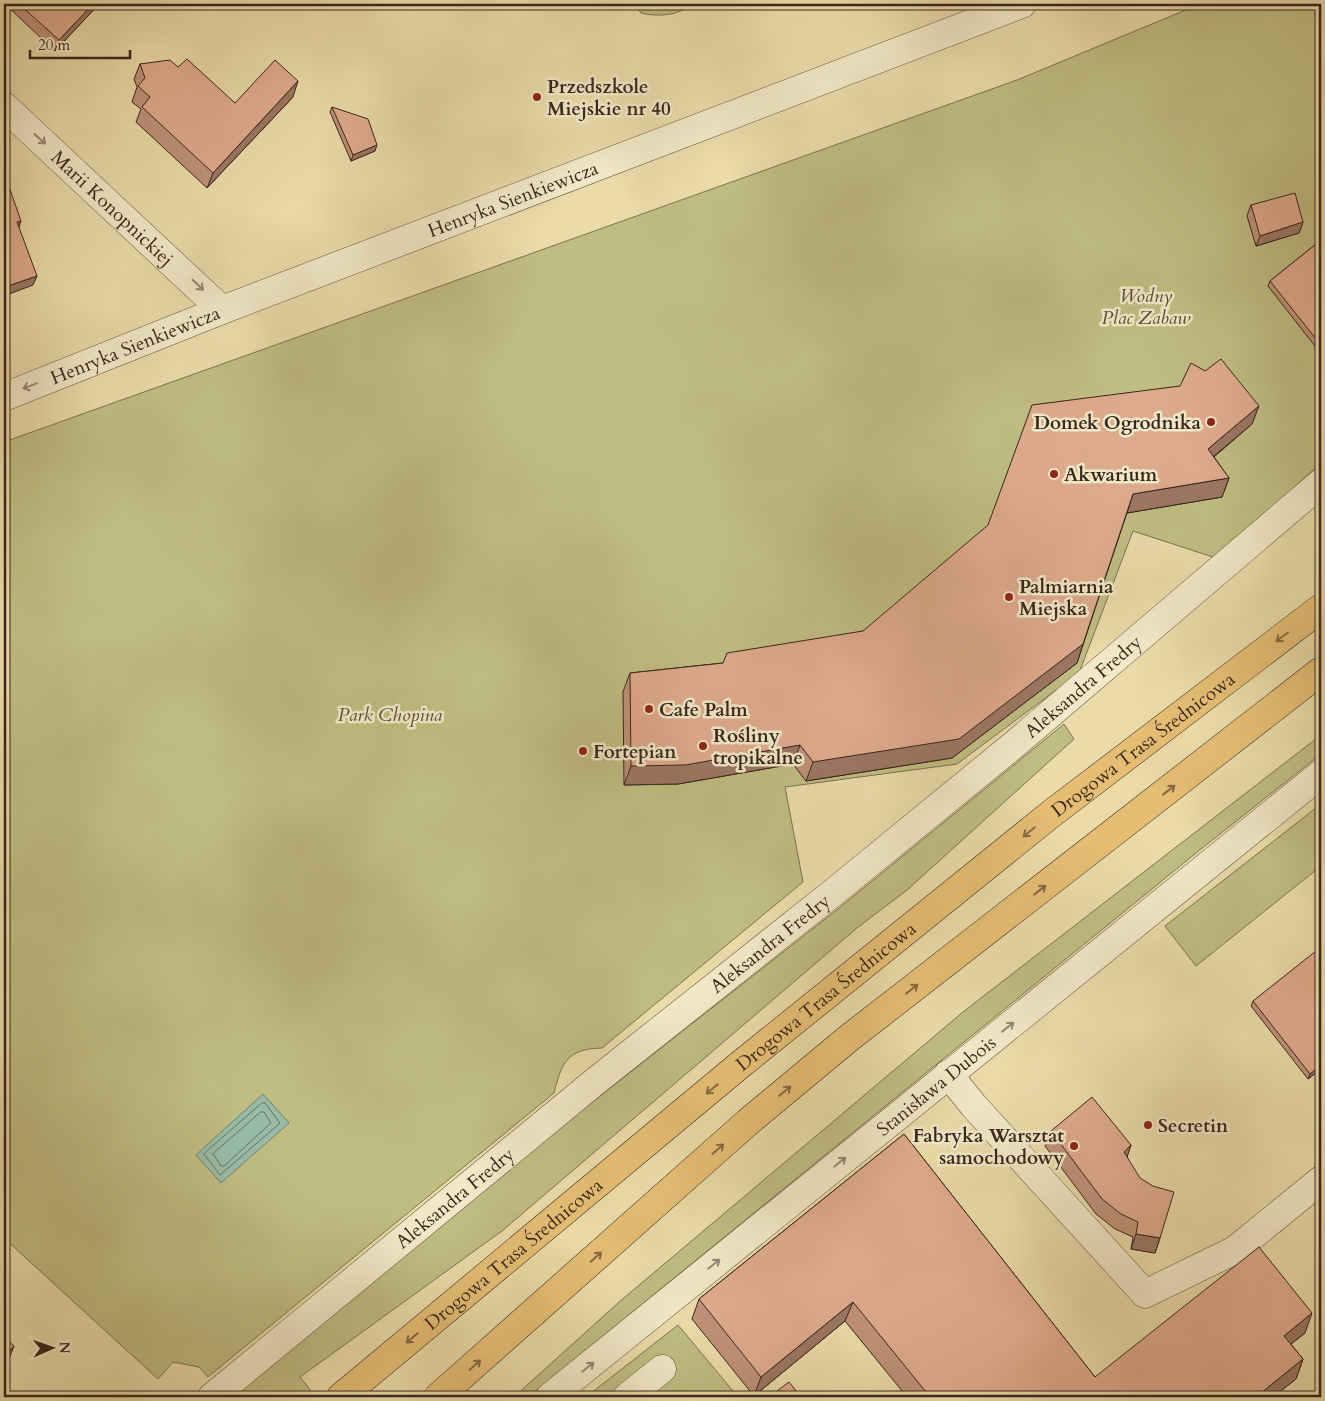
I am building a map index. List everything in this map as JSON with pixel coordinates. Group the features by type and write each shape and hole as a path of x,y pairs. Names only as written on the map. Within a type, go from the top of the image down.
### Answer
{"main road":[{"name":"Drogowa Trasa Średnicowa","path":"341,1397 741,1064 1051,814 1321,608"},
{"path":"438,1397 733,1136 849,1038 1321,671"}],"street":[{"name":"Henryka Sienkiewicza","path":"4,397 222,310 1022,4"},
{"name":"Marii Konopnickiej","path":"4,106 222,310"},
{"name":"Aleksandra Fredry","path":"212,1397 597,1080 834,892 1001,755 1321,483"},
{"name":"Stanisława Dubois","path":"550,1397 1321,774"},
{"path":"948,1074 974,1106 1145,1294 1235,1250 1321,1180"},
{"path":"627,1397 662,1369"}],"green space":[{"path":"634,4 692,4 681,11 668,15 654,15 641,13"},
{"name":"Park Chopina","path":"1200,4 1321,4 1321,463 1216,558 1133,531 1079,673 957,764 785,787 803,882 602,1048 581,1051 568,1059 563,1065 554,1093 208,1377 199,1367 173,1362 158,1379 4,1238 4,442 1017,80"},
{"path":"1064,724 1074,739 907,890 857,928 502,1231 300,1377 316,1397 231,1397 586,1107 843,905"},
{"path":"1321,735 1321,754 1201,849 528,1397 514,1397 618,1303 963,1012"},
{"path":"1321,804 1321,866 1196,966 1165,926"},
{"path":"678,1325 738,1397 647,1397 655,1360 609,1397 586,1397"}],"water":[{"path":"263,1094 289,1123 221,1183 196,1155"}],"building":[{"path":"19,4 93,4 59,40"},
{"path":"187,59 235,103 275,60 298,81 213,173 142,107 150,97 138,86 145,78 140,64 170,60 178,67"},
{"path":"332,107 368,119 377,145 353,155"},
{"path":"6,178 21,221 17,222 37,276 8,286 4,294 4,179"},
{"path":"1295,193 1303,222 1260,236 1251,205"},
{"path":"1321,240 1321,344 1320,344 1270,281"},
{"name":"Palmiarnia Miejska","path":"1221,359 1259,406 1208,449 1229,478 1133,494 1083,644 959,739 813,762 800,745 685,765 631,766 630,673 723,663 727,653 863,631 988,525 1032,405 1180,386 1191,363 1205,371"},
{"path":"1321,947 1321,1065 1310,1074 1253,1001"},
{"path":"1092,1097 1131,1145 1124,1152 1140,1178 1153,1186 1174,1192 1160,1238 1136,1234 1138,1222 1121,1214 1102,1199 1051,1131"},
{"path":"904,1134 1095,1377 1259,1247 1312,1313 1284,1336 1303,1359 1256,1397 930,1397 853,1302 761,1377 699,1299"},
{"path":"4,1337 14,1346 4,1357"},
{"path":"789,1382 801,1397 769,1397"}],"place":[{"name":"Przedszkole Miejskie nr 40","path":"537,97"},
{"name":"Domek Ogrodnika","path":"1211,422"},
{"name":"Akwarium","path":"1054,474"},
{"name":"Palmiarnia Miejska","path":"1009,597"},
{"name":"Cafe Palm","path":"649,709"},
{"name":"Rośliny tropikalne","path":"703,746"},
{"name":"Fortepian","path":"583,751"},
{"name":"Secretin","path":"1148,1125"},
{"name":"Fabryka Warsztat samochodowy","path":"1074,1146"}],"park label":[{"name":"Wodny Plac Zabaw","path":"1146,306"}]}
